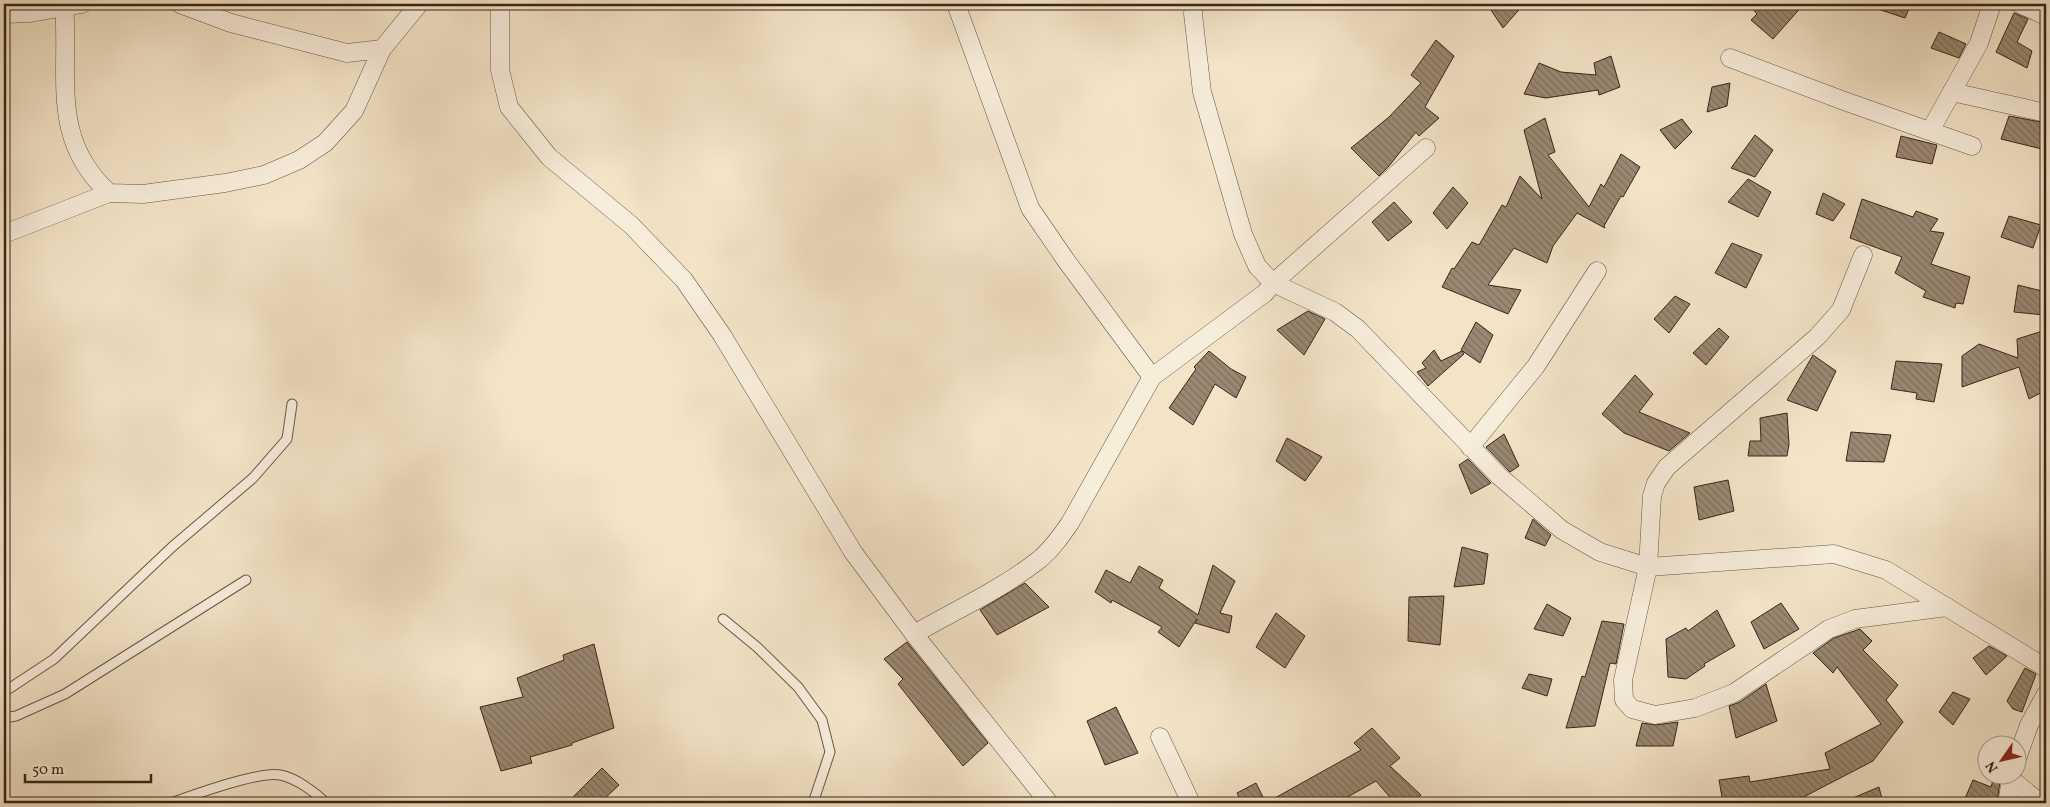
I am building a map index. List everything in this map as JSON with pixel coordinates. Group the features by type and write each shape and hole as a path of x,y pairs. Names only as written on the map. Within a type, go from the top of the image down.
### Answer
{"street":[{"path":"4,14 30,14 64,5 82,4"},
{"path":"180,4 231,23 347,53 382,49"},
{"path":"4,234 109,194 143,194 226,183 264,175 299,160 325,143 354,111 382,49 419,4"},
{"path":"500,4 500,70 509,106 549,157 631,225 684,280 722,335 852,552 914,634 1048,803"},
{"path":"956,4 1030,208 1064,260 1152,378"},
{"path":"1194,4 1193,14 1202,92 1243,234 1257,266 1273,283 1335,312 1358,330 1499,476 1562,530 1600,552 1648,567 1834,554 1886,570 2046,668"},
{"path":"1930,131 1979,43 1992,4"},
{"path":"2020,4 2046,16"},
{"path":"64,5 64,101 70,130 80,155 97,182 109,194"},
{"path":"1730,58 1972,146"},
{"path":"1952,92 2046,113"},
{"path":"914,634 999,586 1041,558 1053,546 1070,523 1152,378 1265,293 1273,283 1426,148"},
{"path":"1864,255 1841,310 1830,324 1667,467 1656,483 1652,496 1648,567 1623,680 1624,700 1632,709 1655,715 1695,708 1734,693 1829,629 1855,620 1947,607"},
{"path":"1470,447 1536,366 1597,271"},
{"path":"2026,734 2046,694"},
{"path":"1160,737 1191,803"},
{"path":"2007,803 2011,784"},
{"path":"2020,784 2040,803"}],"lane":[{"path":"4,692 54,659 172,547 253,478 287,439 292,404"},
{"path":"4,718 16,716 65,694 246,580"},
{"path":"723,619 757,647 798,687 822,720 830,752 813,803"},
{"path":"171,803 263,774 280,775 296,781 326,803"}],"building":[{"path":"1487,4 1524,4 1503,28"},
{"path":"1749,4 1804,4 1773,39 1751,20 1757,14"},
{"path":"1869,4 1911,4 1905,18 1869,6"},
{"path":"2014,13 2028,19 2017,42 2032,51 2027,68 1996,52"},
{"path":"1939,32 1966,44 1959,58 1931,48"},
{"path":"1436,40 1454,56 1425,107 1439,118 1419,136 1416,132 1379,176 1351,148 1389,117 1421,83 1411,75"},
{"path":"1611,56 1620,87 1599,95 1598,90 1546,98 1524,94 1539,63 1561,72 1596,75 1594,63"},
{"path":"1730,83 1727,106 1707,112 1712,87"},
{"path":"2009,116 2046,123 2046,150 2001,139"},
{"path":"1545,118 1555,152 1548,155 1589,207 1601,184 1604,187 1621,154 1640,167 1623,197 1621,196 1604,226 1605,228 1577,213 1553,246 1547,263 1514,248 1488,285 1521,290 1508,314 1442,287 1452,268 1454,269 1472,242 1479,245 1502,205 1506,207 1520,176 1542,199 1524,130"},
{"path":"1682,119 1692,132 1675,149 1660,130"},
{"path":"1755,135 1773,150 1755,177 1731,168"},
{"path":"1901,136 1937,145 1932,164 1896,157"},
{"path":"1748,179 1771,192 1758,217 1728,202"},
{"path":"1453,187 1468,203 1447,229 1433,213"},
{"path":"1823,193 1845,204 1833,221 1816,214"},
{"path":"1862,199 1913,217 1916,211 1938,219 1930,231 1944,233 1931,264 1970,277 1963,304 1956,303 1955,308 1923,297 1926,291 1895,273 1902,257 1850,238"},
{"path":"1394,202 1412,222 1388,241 1372,222"},
{"path":"2009,216 2041,225 2033,248 2001,237"},
{"path":"1732,243 1762,255 1746,288 1715,273"},
{"path":"2018,285 2046,292 2044,315 2014,312"},
{"path":"1675,296 1690,304 1669,333 1654,319"},
{"path":"1308,311 1325,319 1304,355 1277,330"},
{"path":"1476,322 1493,335 1480,363 1461,350"},
{"path":"1719,328 1729,337 1706,365 1693,353"},
{"path":"2046,330 2046,390 2029,399 2019,367 1962,387 1962,356 1979,344 2018,358 2017,339"},
{"path":"1434,350 1441,361 1462,351 1464,354 1428,386 1417,372 1426,368 1422,363"},
{"path":"1209,351 1231,369 1246,377 1236,398 1215,384 1193,425 1169,408 1196,369 1194,367"},
{"path":"1813,355 1836,371 1817,411 1787,400"},
{"path":"1896,361 1942,364 1934,402 1916,399 1917,393 1891,389"},
{"path":"1635,375 1653,394 1639,412 1690,433 1669,451 1624,433 1602,414"},
{"path":"1787,413 1789,444 1787,456 1748,456 1750,441 1761,441 1760,418"},
{"path":"1851,432 1891,435 1884,462 1846,461"},
{"path":"1504,434 1519,466 1510,472 1486,447"},
{"path":"1287,438 1322,457 1305,481 1276,461"},
{"path":"1468,459 1491,483 1471,494 1459,465"},
{"path":"1728,480 1734,511 1699,520 1694,487"},
{"path":"1533,519 1551,535 1545,546 1525,538"},
{"path":"1462,547 1488,554 1484,584 1454,587"},
{"path":"1213,565 1235,581 1220,613 1232,616 1229,633 1195,623 1197,619 1179,647 1158,632 1162,627 1112,600 1111,603 1095,592 1106,570 1130,583 1139,566 1163,580 1159,588 1198,615"},
{"path":"1025,583 1049,607 997,635 980,610"},
{"path":"1444,596 1440,645 1408,641 1409,597"},
{"path":"1781,603 1799,629 1764,649 1751,622"},
{"path":"1547,604 1571,618 1563,636 1534,629"},
{"path":"1717,610 1735,646 1704,664 1705,666 1686,679 1668,677 1666,639 1686,628 1688,631"},
{"path":"1276,613 1305,636 1285,668 1256,647"},
{"path":"1602,621 1624,624 1616,664 1610,663 1595,726 1566,728 1582,676 1585,677"},
{"path":"1860,629 1872,641 1863,650 1898,685 1886,700 1903,722 1873,761 1792,803 1723,803 1719,780 1749,776 1750,782 1830,769 1825,753 1881,724 1837,667 1833,673 1813,653 1834,638"},
{"path":"907,642 988,743 963,766 898,684 903,679 884,659"},
{"path":"594,644 614,728 572,743 572,745 530,757 532,763 501,771 480,707 523,697 517,678 564,660 563,655"},
{"path":"1989,646 2007,656 1986,675 1973,658"},
{"path":"2025,668 2036,674 2022,712 2013,709 2007,701"},
{"path":"1529,674 1552,679 1547,696 1522,688"},
{"path":"1766,684 1777,721 1736,738 1729,706 1740,702"},
{"path":"1953,692 1970,699 1953,725 1939,712"},
{"path":"1116,707 1138,753 1105,765 1087,721"},
{"path":"1678,722 1673,746 1636,746 1642,723 1656,725"},
{"path":"1372,728 1400,758 1390,766 1421,795 1412,803 1395,803 1376,781 1337,803 1266,803 1361,750 1354,743"},
{"path":"602,768 619,785 600,803 567,803"},
{"path":"1973,780 1978,782 1978,784 1991,787 1992,784 2000,784 1997,803 1963,803"},
{"path":"1256,783 1266,803 1242,803 1237,793"},
{"path":"1879,787 1883,803 1841,803"}]}
